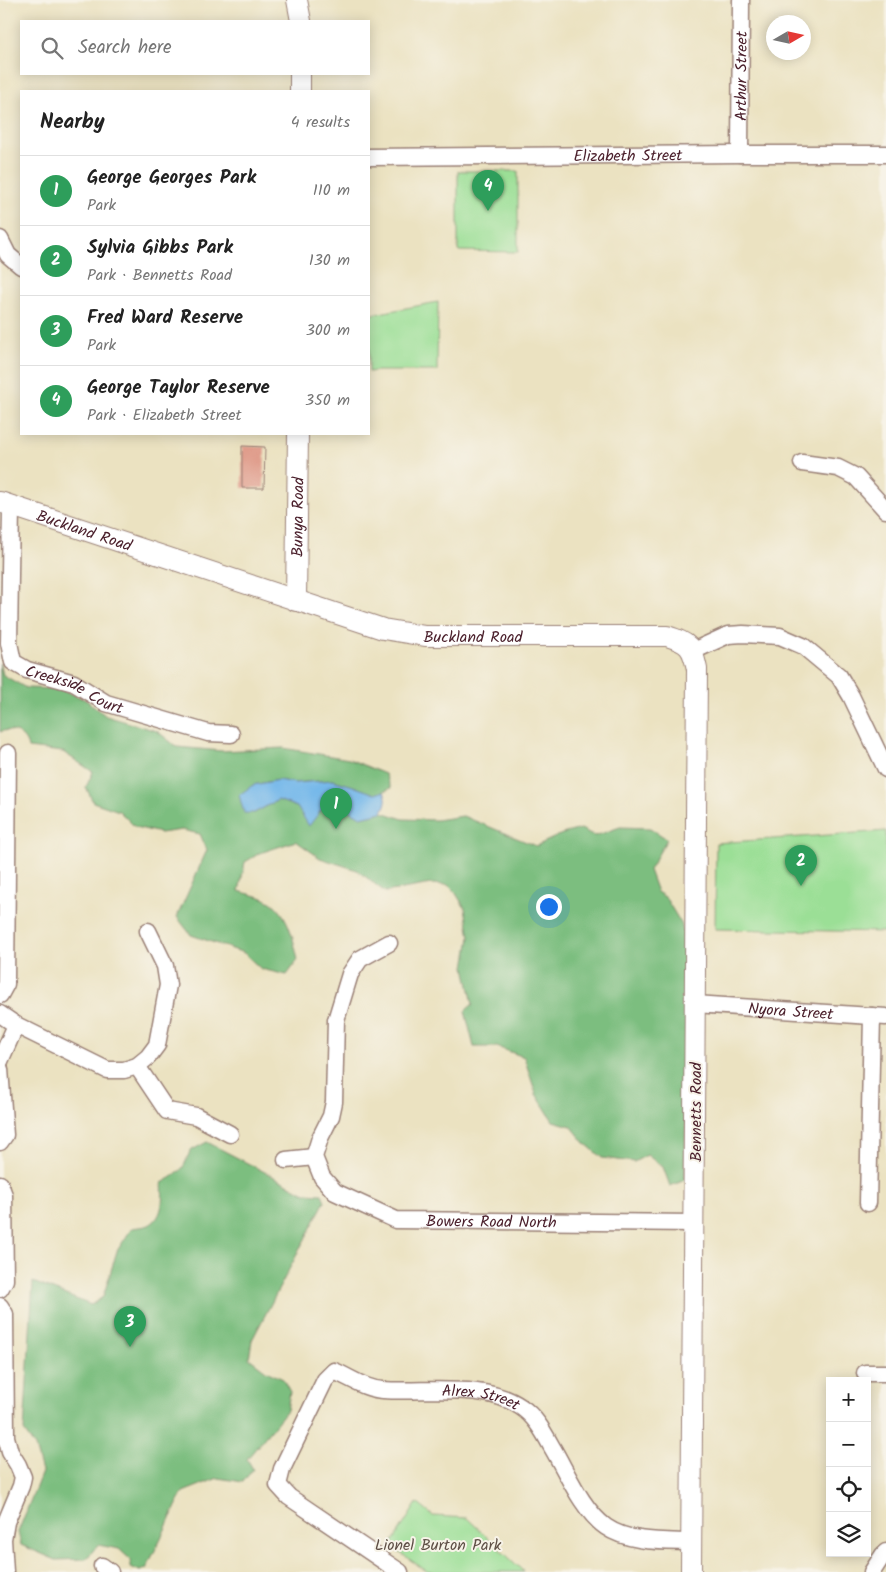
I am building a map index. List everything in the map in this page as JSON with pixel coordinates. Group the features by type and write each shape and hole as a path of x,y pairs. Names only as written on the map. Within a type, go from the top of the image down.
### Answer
{"street":[{"path":"297,0 301,20"},
{"name":"Arthur Street","path":"740,154 741,0"},
{"path":"300,75 300,90"},
{"name":"Elizabeth Street","path":"370,157 886,154"},
{"path":"0,239 4,260 20,266"},
{"name":"Bunya Road","path":"296,600 298,435"},
{"path":"802,463 838,468 856,476 886,510"},
{"name":"Buckland Road","path":"6,504 383,629 425,636 667,636 683,641 694,652"},
{"name":"Creekside Court","path":"6,504 9,643 13,662 27,670 74,683 106,704 208,733 231,734"},
{"path":"694,652 728,635 743,634 780,636 803,646 839,676 882,751 886,769"},
{"name":"Bennetts Road","path":"691,1572 696,1004 697,669 694,652"},
{"path":"0,995 6,984 8,753"},
{"path":"0,1014 16,1025 106,1070 124,1070 138,1066 157,1045 168,986 165,966 148,931"},
{"path":"286,1160 314,1157 334,1102 336,1020 350,974 360,959 389,943"},
{"name":"Nyora Street","path":"696,1004 879,1016"},
{"path":"868,1203 879,1016"},
{"path":"0,1061 16,1025"},
{"path":"138,1066 167,1111 196,1116 230,1134"},
{"path":"0,1069 5,1135 0,1142"},
{"name":"Bowers Road North","path":"314,1157 322,1176 335,1192 396,1220 694,1223"},
{"path":"0,1184 4,1195 5,1280 0,1289"},
{"path":"0,1306 5,1314 6,1437 10,1452 23,1477 6,1522 3,1539 5,1572"},
{"name":"Alrex Street","path":"400,1572 289,1496 278,1485 282,1469 320,1389 325,1380 334,1372 361,1385 381,1390 485,1392 506,1398 523,1408 539,1424 584,1504 605,1527 629,1536 649,1540 691,1542"},
{"path":"865,1373 886,1373"},
{"path":"872,1572 882,1555 886,1552"}],"green space":[{"path":"458,171 518,171 518,252 458,251"},
{"path":"438,302 437,371 370,372 370,315"},
{"path":"0,663 3,675 26,688 61,689 86,700 106,716 157,731 177,747 222,751 283,748 349,759 385,774 391,788 375,795 333,780 295,783 278,780 253,785 254,813 278,800 297,807 325,805 345,808 361,817 382,812 403,819 436,820 463,816 536,846 562,834 581,829 595,836 620,827 650,828 667,839 649,870 657,892 665,897 682,925 687,969 686,1059 681,1075 686,1092 685,1180 670,1186 663,1167 647,1155 634,1162 602,1158 585,1143 571,1126 553,1121 536,1094 524,1057 497,1047 474,1047 465,1011 473,1004 465,967 470,937 465,908 448,885 431,884 385,892 357,870 320,858 296,841 260,853 245,862 239,891 265,899 273,904 284,917 298,960 287,975 261,969 244,953 191,935 177,917 207,850 200,834 182,830 160,833 135,827 119,811 93,802 86,787 93,772 63,752 28,748 27,743 18,733 14,731 0,732"},
{"path":"886,831 886,932 715,929 716,843"},
{"path":"207,1142 305,1193 322,1194 325,1201 252,1340 249,1358 266,1371 283,1379 290,1392 287,1410 247,1459 253,1469 243,1482 218,1478 183,1492 146,1569 140,1571 131,1567 131,1560 119,1549 98,1545 86,1559 56,1560 21,1545 18,1532 42,1472 35,1447 24,1431 33,1282 91,1305 103,1297 117,1251 132,1228 149,1225 158,1217 162,1207 162,1183 180,1171 190,1151"},
{"name":"Lionel Burton Park","path":"417,1503 433,1516 467,1518 524,1572 428,1572 390,1546"}],"water":[{"path":"278,780 295,783 333,780 375,794 384,791 386,802 382,812 361,817 345,808 325,805 309,826 297,807 278,800 254,813 244,813 239,795 253,785"}],"building":[{"path":"242,446 265,447 264,488 242,488"}],"place":[{"name":"George Taylor Reserve","path":"488,211"},
{"name":"George Georges Park","path":"336,829"},
{"name":"Sylvia Gibbs Park","path":"801,886"},
{"name":"Fred Ward Reserve","path":"130,1347"}]}
